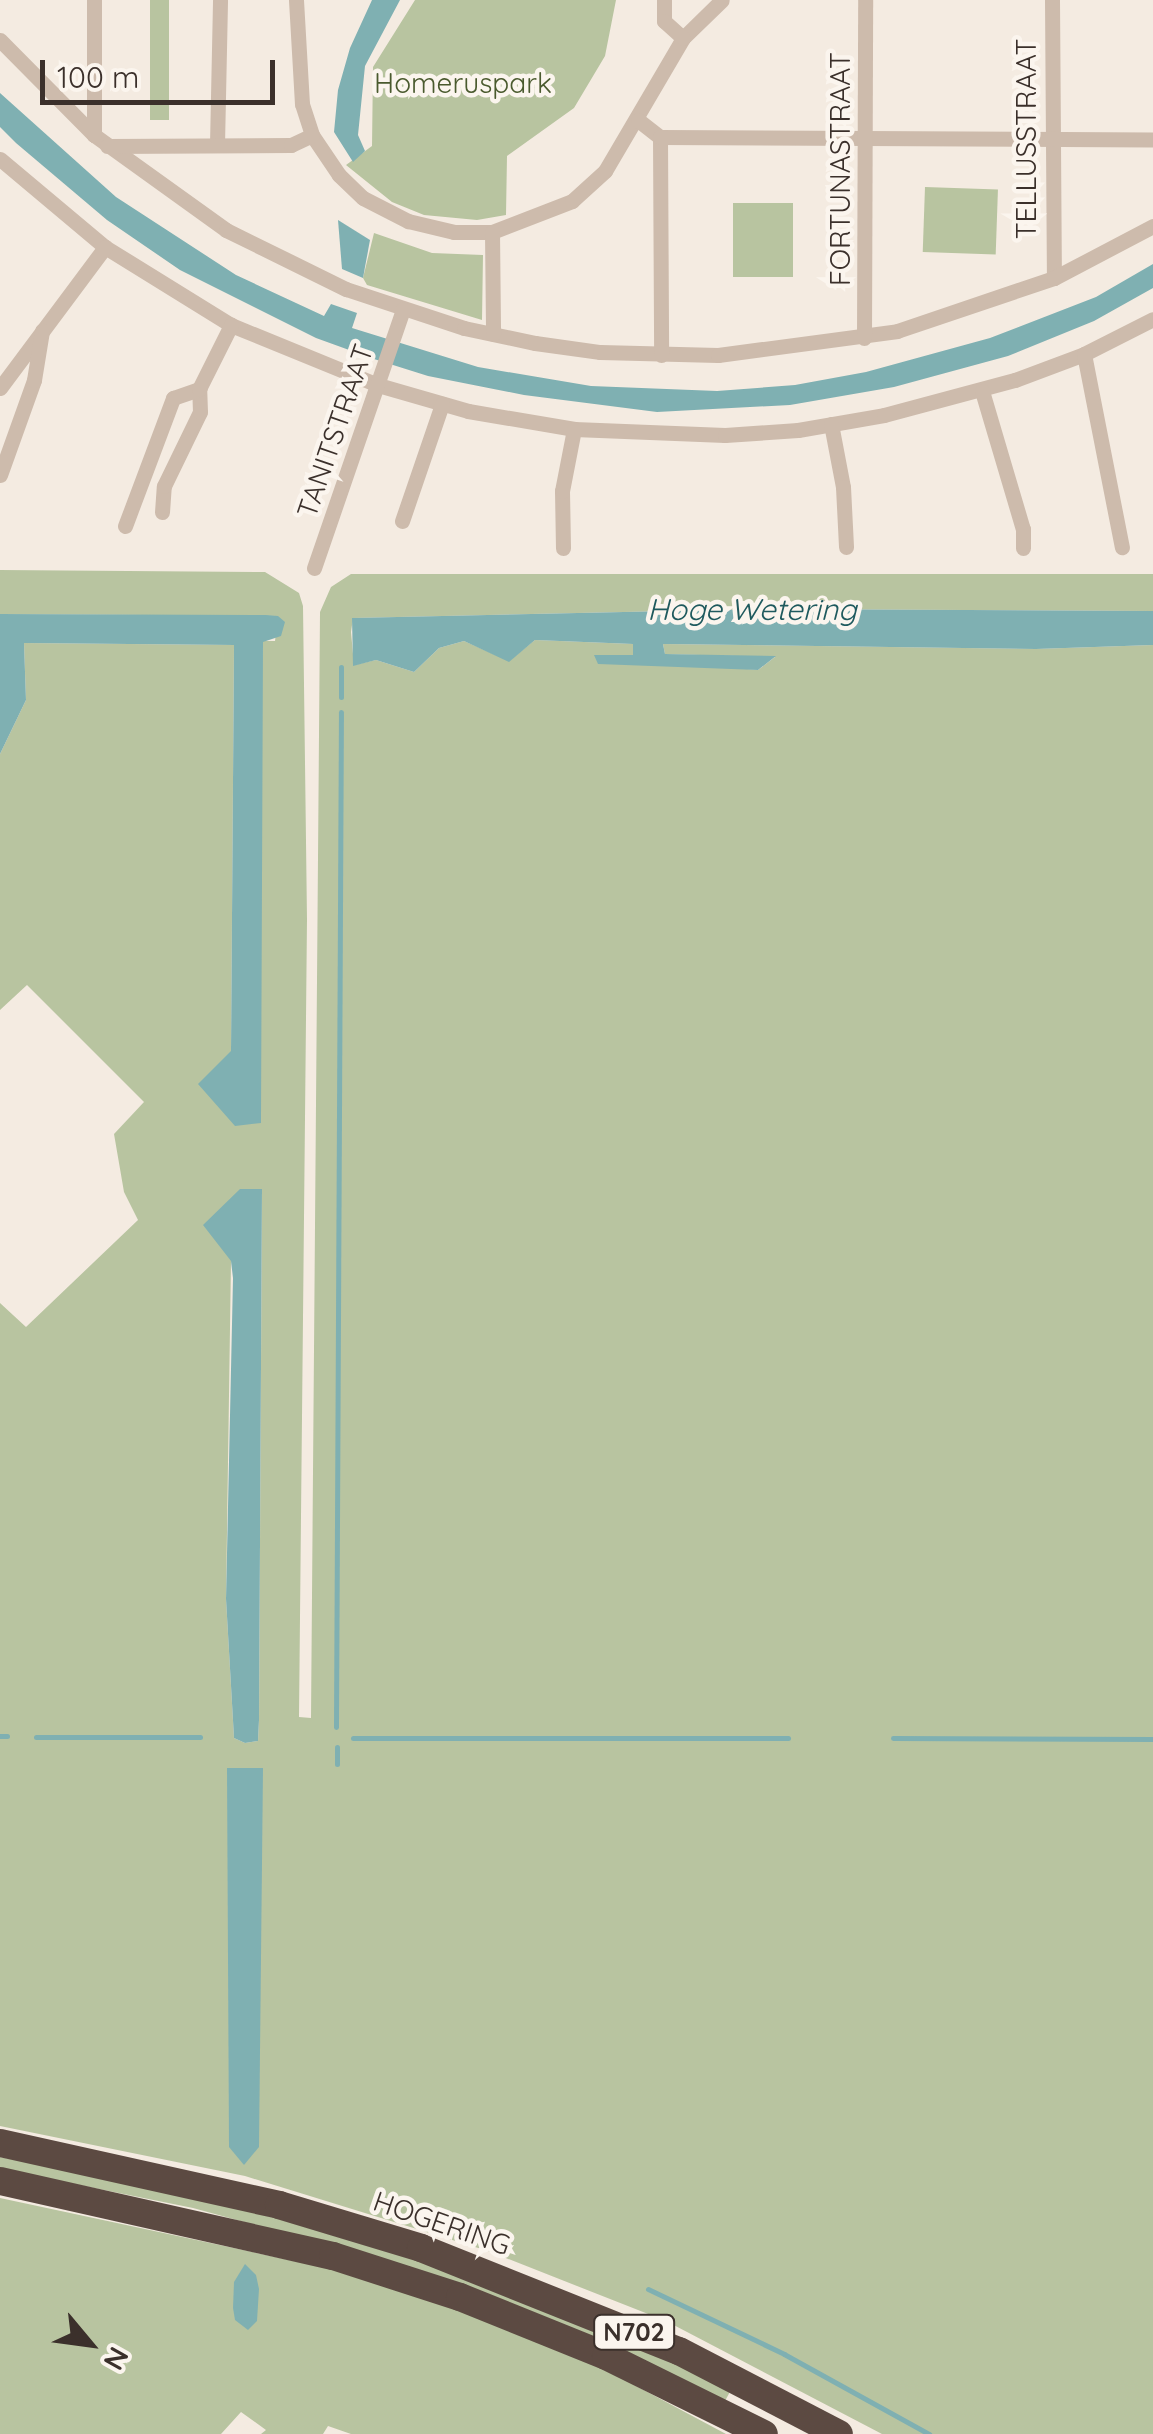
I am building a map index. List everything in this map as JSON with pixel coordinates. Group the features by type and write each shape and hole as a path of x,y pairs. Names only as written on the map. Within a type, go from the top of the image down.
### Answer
{"highway":[{"name":"HOGERING","path":"0,2144 279,2205 421,2248 679,2352 839,2434"},
{"name":"N702","path":"0,2181 284,2244 460,2298 606,2356 764,2434"}],"street":[{"path":"94,0 94,135"},
{"path":"218,145 220,0"},
{"path":"296,0 297,71 312,136 339,175 388,213 429,227 492,232 572,201 605,171 683,38 722,0"},
{"path":"664,0 664,21 683,38"},
{"name":"FORTUNASTRAAT","path":"864,338 865,0"},
{"name":"TELLUSSTRAAT","path":"1052,0 1054,278"},
{"path":"0,40 107,146 226,230 302,270 401,316 600,352 718,355 864,338 950,316 1054,278 1153,226"},
{"path":"638,120 660,137 1153,140"},
{"path":"107,146 291,145 312,136"},
{"path":"660,137 661,355"},
{"path":"0,159 105,247 231,326 442,404 574,429 724,435 831,424 982,391 1084,354 1153,319"},
{"path":"492,232 492,334"},
{"path":"0,388 105,247"},
{"name":"TANITSTRAAT","path":"314,568 401,316"},
{"path":"162,512 164,486 200,412 199,389 231,326"},
{"path":"0,475 34,380 42,331"},
{"path":"1084,354 1122,547"},
{"path":"125,526 173,398 199,389"},
{"path":"982,391 1023,529 1023,548"},
{"path":"402,521 442,404"},
{"path":"831,424 843,488 846,547"},
{"path":"563,548 562,491 574,429"}],"green space":[{"path":"150,0 169,0 169,120 150,120"},
{"name":"Homeruspark","path":"415,0 616,0 605,56 574,108 507,156 506,215 477,220 424,215 392,202 346,165 372,146 373,67"},
{"path":"925,187 998,190 996,255 923,252"},
{"path":"733,203 793,203 793,277 733,277"},
{"path":"374,233 432,253 483,255 482,320 367,285 363,278"},
{"path":"0,570 265,572 299,593 303,606 307,919 299,1717 311,1718 320,612 331,587 351,574 1153,574 1153,611 763,609 353,618 351,632 354,665 376,660 414,672 439,648 464,641 509,661 535,640 633,644 634,655 595,655 758,670 775,657 665,654 663,644 1036,649 1153,645 1153,2434 882,2434 666,2321 488,2251 245,2176 0,2126 0,1303 26,1327 138,1220 124,1192 114,1134 144,1102 27,985 0,1010 0,754 26,700 24,643 234,645 231,1052 235,1126 263,641 275,641 278,616 0,614","holes":["262,1189 258,1741 245,1743 234,1738 226,1599 231,1261"]},
{"path":"0,2157 196,2194 508,2288 732,2388 725,2401 342,2249 193,2208 0,2169"},
{"path":"0,2198 336,2270 496,2323 582,2357 726,2434 351,2434 328,2426 323,2434 261,2434 266,2430 241,2412 221,2434 0,2434"}],"water":[{"path":"372,0 400,0 365,66 358,135 365,151 353,162 334,132 338,90 350,48"},
{"path":"0,93 116,197 236,275 324,316 331,304 357,313 352,328 478,367 591,386 717,391 795,385 866,372 990,338 1096,297 1153,264 1153,288 1094,321 1008,356 894,387 790,405 657,412 524,395 428,376 316,338 180,270 107,220 16,143 0,127"},
{"path":"338,220 370,240 363,278 342,269"},
{"path":"763,609 1153,611 1153,645 1036,649 663,644 665,654 776,656 758,670 598,664 594,655 633,655 633,644 535,640 509,662 464,641 439,648 414,672 376,660 353,666 352,618"},
{"path":"0,614 266,615 278,616 285,622 281,636 263,642 261,1123 235,1126 198,1084 231,1051 234,645 24,643 26,700 0,754"},
{"path":"240,1189 262,1189 259,1720 258,1741 245,1743 234,1738 226,1599 233,1278 231,1261 203,1225"},
{"path":"227,1768 263,1768 259,2147 244,2165 229,2147"},
{"path":"245,2264 256,2275 259,2289 257,2321 248,2330 235,2320 233,2308 234,2282"}],"waterway":[{"path":"341,667 341,697"},
{"path":"336,1727 341,712"},
{"path":"0,1736 7,1736"},
{"path":"36,1737 200,1737"},
{"path":"353,1738 788,1738"},
{"path":"893,1738 1153,1739"},
{"path":"337,1747 337,1764"},
{"path":"648,2289 784,2354 929,2434"}],"water label":[{"name":"Hoge Wetering","path":"752,609"}]}
